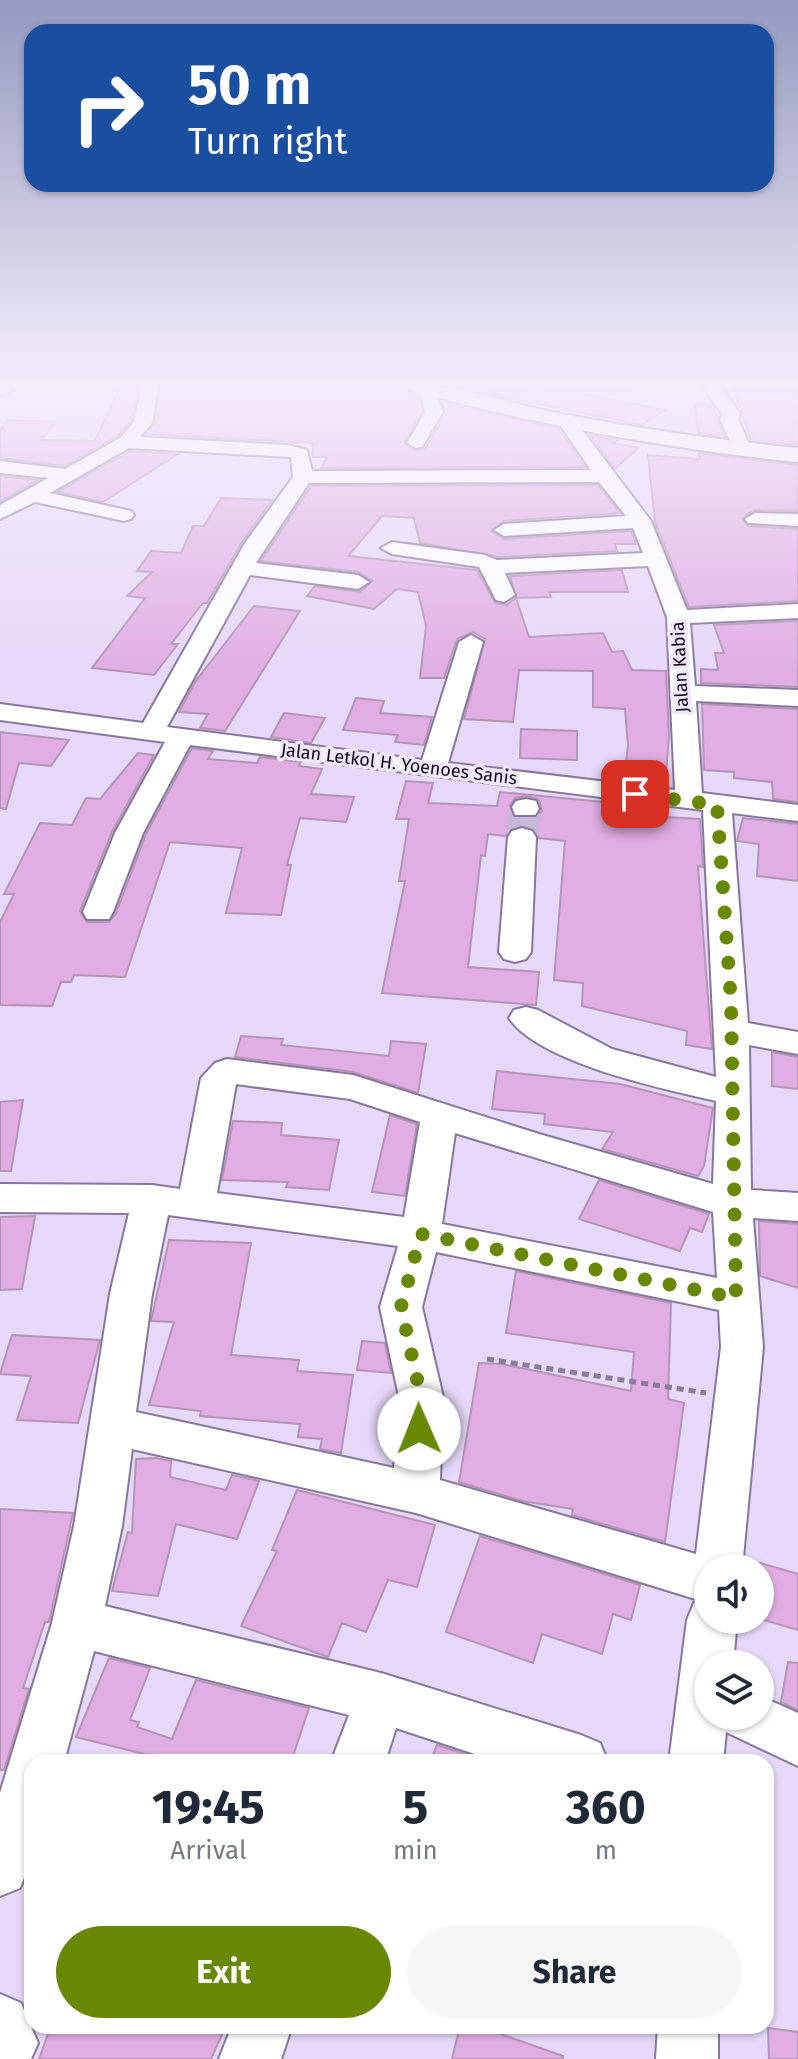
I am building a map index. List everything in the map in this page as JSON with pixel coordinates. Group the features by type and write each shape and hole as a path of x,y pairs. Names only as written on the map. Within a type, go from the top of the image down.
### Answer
{"street":[{"path":"0,513 59,481"},
{"path":"151,731 256,543 300,481"},
{"name":"Jalan Kabia","path":"608,481 641,521 678,617 681,693 703,802 732,1031 732,1203 736,1298 742,1347 719,1554"},
{"path":"32,495 124,515"},
{"path":"755,519 798,520"},
{"path":"504,530 641,521"},
{"path":"392,548 473,557 492,567 658,559"},
{"path":"492,567 504,595"},
{"path":"243,568 358,582"},
{"path":"678,617 798,611"},
{"path":"433,768 471,642"},
{"path":"681,693 798,698"},
{"name":"Jalan Letkol H. Yoenoes Sanis","path":"0,712 433,768 526,805 703,802 798,813"},
{"path":"98,912 129,833 182,736"},
{"path":"515,952 526,805"},
{"path":"526,1018 554,1039 591,1057 734,1093"},
{"path":"732,1031 798,1043"},
{"path":"196,1205 219,1078 227,1071 353,1087 528,1144 732,1203 798,1207"},
{"path":"416,1493 421,1397 401,1307 421,1234 440,1113"},
{"path":"0,1198 152,1199 421,1234 736,1298"},
{"path":"39,1754 77,1623 115,1426 131,1294 152,1199"},
{"path":"115,1426 416,1493 694,1576"},
{"path":"77,1623 381,1698 556,1754"},
{"path":"361,1754 381,1698"},
{"path":"774,1729 798,1740"},
{"path":"699,1754 709,1730"},
{"path":"0,1868 24,1802"},
{"path":"250,2059 259,2034"},
{"path":"687,2059 688,2034"}],"path":[{"path":"487,1359 736,1398"}],"building":[{"path":"0,481 36,481 0,502"},
{"path":"77,481 136,481 103,502 58,492"},
{"path":"651,481 798,481 798,511 755,510 742,518 748,526 798,529 798,601 689,607 655,522"},
{"path":"598,485 620,513 504,521 491,531 504,539 631,531 636,544 615,544 617,551 498,557 420,543 414,518 382,516 348,556 477,570 495,603 506,605 516,598 529,637 603,633 612,652 623,651 632,670 666,671 669,735 665,786 624,781 628,745 625,709 593,707 593,671 519,670 513,722 464,719 485,639 473,632 457,639 444,678 420,678 426,626 418,592 397,589 374,609 307,596 315,586 360,592 372,581 358,572 261,561 311,486"},
{"path":"221,498 272,500 242,542 207,603 203,603 171,644 178,644 154,675 92,668 145,598 127,596 152,572 137,571 151,551 181,553 193,526 204,526"},
{"path":"622,570 628,592 549,592 551,597 516,598 510,576"},
{"path":"254,606 300,611 225,731 200,728 208,714 179,712 195,682"},
{"path":"798,621 798,687 701,683 701,669 718,670 715,653 724,653 714,625"},
{"path":"356,698 384,701 380,713 432,717 424,745 395,742 398,735 343,730"},
{"path":"702,704 798,709 798,802 773,799 772,782 734,778 734,772 704,770"},
{"path":"284,713 325,718 311,743 271,737"},
{"path":"521,729 577,731 577,760 520,758"},
{"path":"0,732 69,740 51,766 19,763 6,809 0,808"},
{"path":"192,748 213,751 208,759 257,763 260,757 301,762 299,766 322,769 311,794 354,797 346,822 300,818 287,865 291,865 281,915 226,913 242,848 170,842 125,977 74,975 71,982 61,982 52,1006 0,1005 0,922 14,894 4,894 40,823 72,825 86,798 100,799 138,753 154,755 112,832 80,911 87,922 109,922 116,913 146,834"},
{"path":"406,781 433,783 428,803 497,806 500,792 665,808 665,817 700,819 703,867 698,866 712,1049 686,1045 687,1031 582,1006 583,983 554,980 565,841 539,838 534,829 523,825 511,828 505,836 488,834 485,856 481,855 468,967 539,972 536,1005 382,993 405,881 399,881 409,819 396,819","holes":["527,796 539,800 542,811 535,818 513,817 510,805 515,798"]},
{"path":"743,818 798,824 798,881 757,876 759,844 737,841"},
{"path":"241,1036 283,1039 281,1045 389,1056 391,1041 426,1044 418,1093 353,1072 235,1057"},
{"path":"772,1052 798,1057 798,1089 772,1086"},
{"path":"497,1071 620,1084 713,1108 704,1166 698,1176 602,1149 613,1132 544,1124 545,1114 492,1109"},
{"path":"23,1100 11,1171 0,1171 0,1102"},
{"path":"390,1115 417,1124 405,1196 372,1192"},
{"path":"233,1121 282,1123 281,1135 339,1140 329,1190 286,1187 288,1182 222,1180"},
{"path":"599,1180 709,1214 702,1232 690,1228 680,1251 579,1219"},
{"path":"35,1216 22,1289 0,1290 0,1217"},
{"path":"759,1221 798,1224 798,1288 760,1276"},
{"path":"169,1240 251,1243 231,1355 299,1360 297,1371 353,1375 341,1453 320,1449 322,1439 298,1437 300,1424 200,1416 201,1411 149,1405 174,1322 151,1321"},
{"path":"516,1271 671,1303 668,1399 684,1403 665,1542 572,1515 573,1509 522,1501 459,1482 479,1363 502,1364 631,1391 634,1352 506,1333"},
{"path":"12,1335 100,1340 78,1423 17,1420 31,1376 0,1374"},
{"path":"362,1341 385,1343 391,1373 357,1370"},
{"path":"136,1459 171,1461 170,1477 226,1490 232,1475 259,1481 237,1539 176,1524 158,1596 112,1591 128,1532 132,1533"},
{"path":"297,1490 435,1525 417,1587 388,1580 366,1632 342,1623 328,1657 241,1626 277,1551 272,1550"},
{"path":"0,1509 73,1513 49,1622 45,1622 23,1688 29,1689 4,1770 0,1770"},
{"path":"480,1536 640,1585 631,1620 613,1614 602,1654 542,1634 533,1663 446,1632"},
{"path":"774,1567 798,1574 798,1630 774,1623"},
{"path":"109,1658 150,1668 130,1720 139,1722 137,1727 172,1739 196,1680 309,1708 294,1754 144,1754 76,1737"},
{"path":"788,1662 798,1663 798,1710 781,1702"},
{"path":"437,1745 465,1754 433,1754"},
{"path":"774,2029 798,2032 798,2059 769,2059 768,2034 774,2034"},
{"path":"48,2034 222,2034 211,2059 39,2059"},
{"path":"458,2034 501,2034 563,2056 563,2059 452,2059"}],"tunnel":[{"path":"524,814 525,809"},
{"path":"522,837 525,812"}],"route":[{"path":"419,1429 421,1397 410,1361 401,1307 421,1234 736,1298 732,1203 734,1093 731,1001 717,805 635,794"}]}
